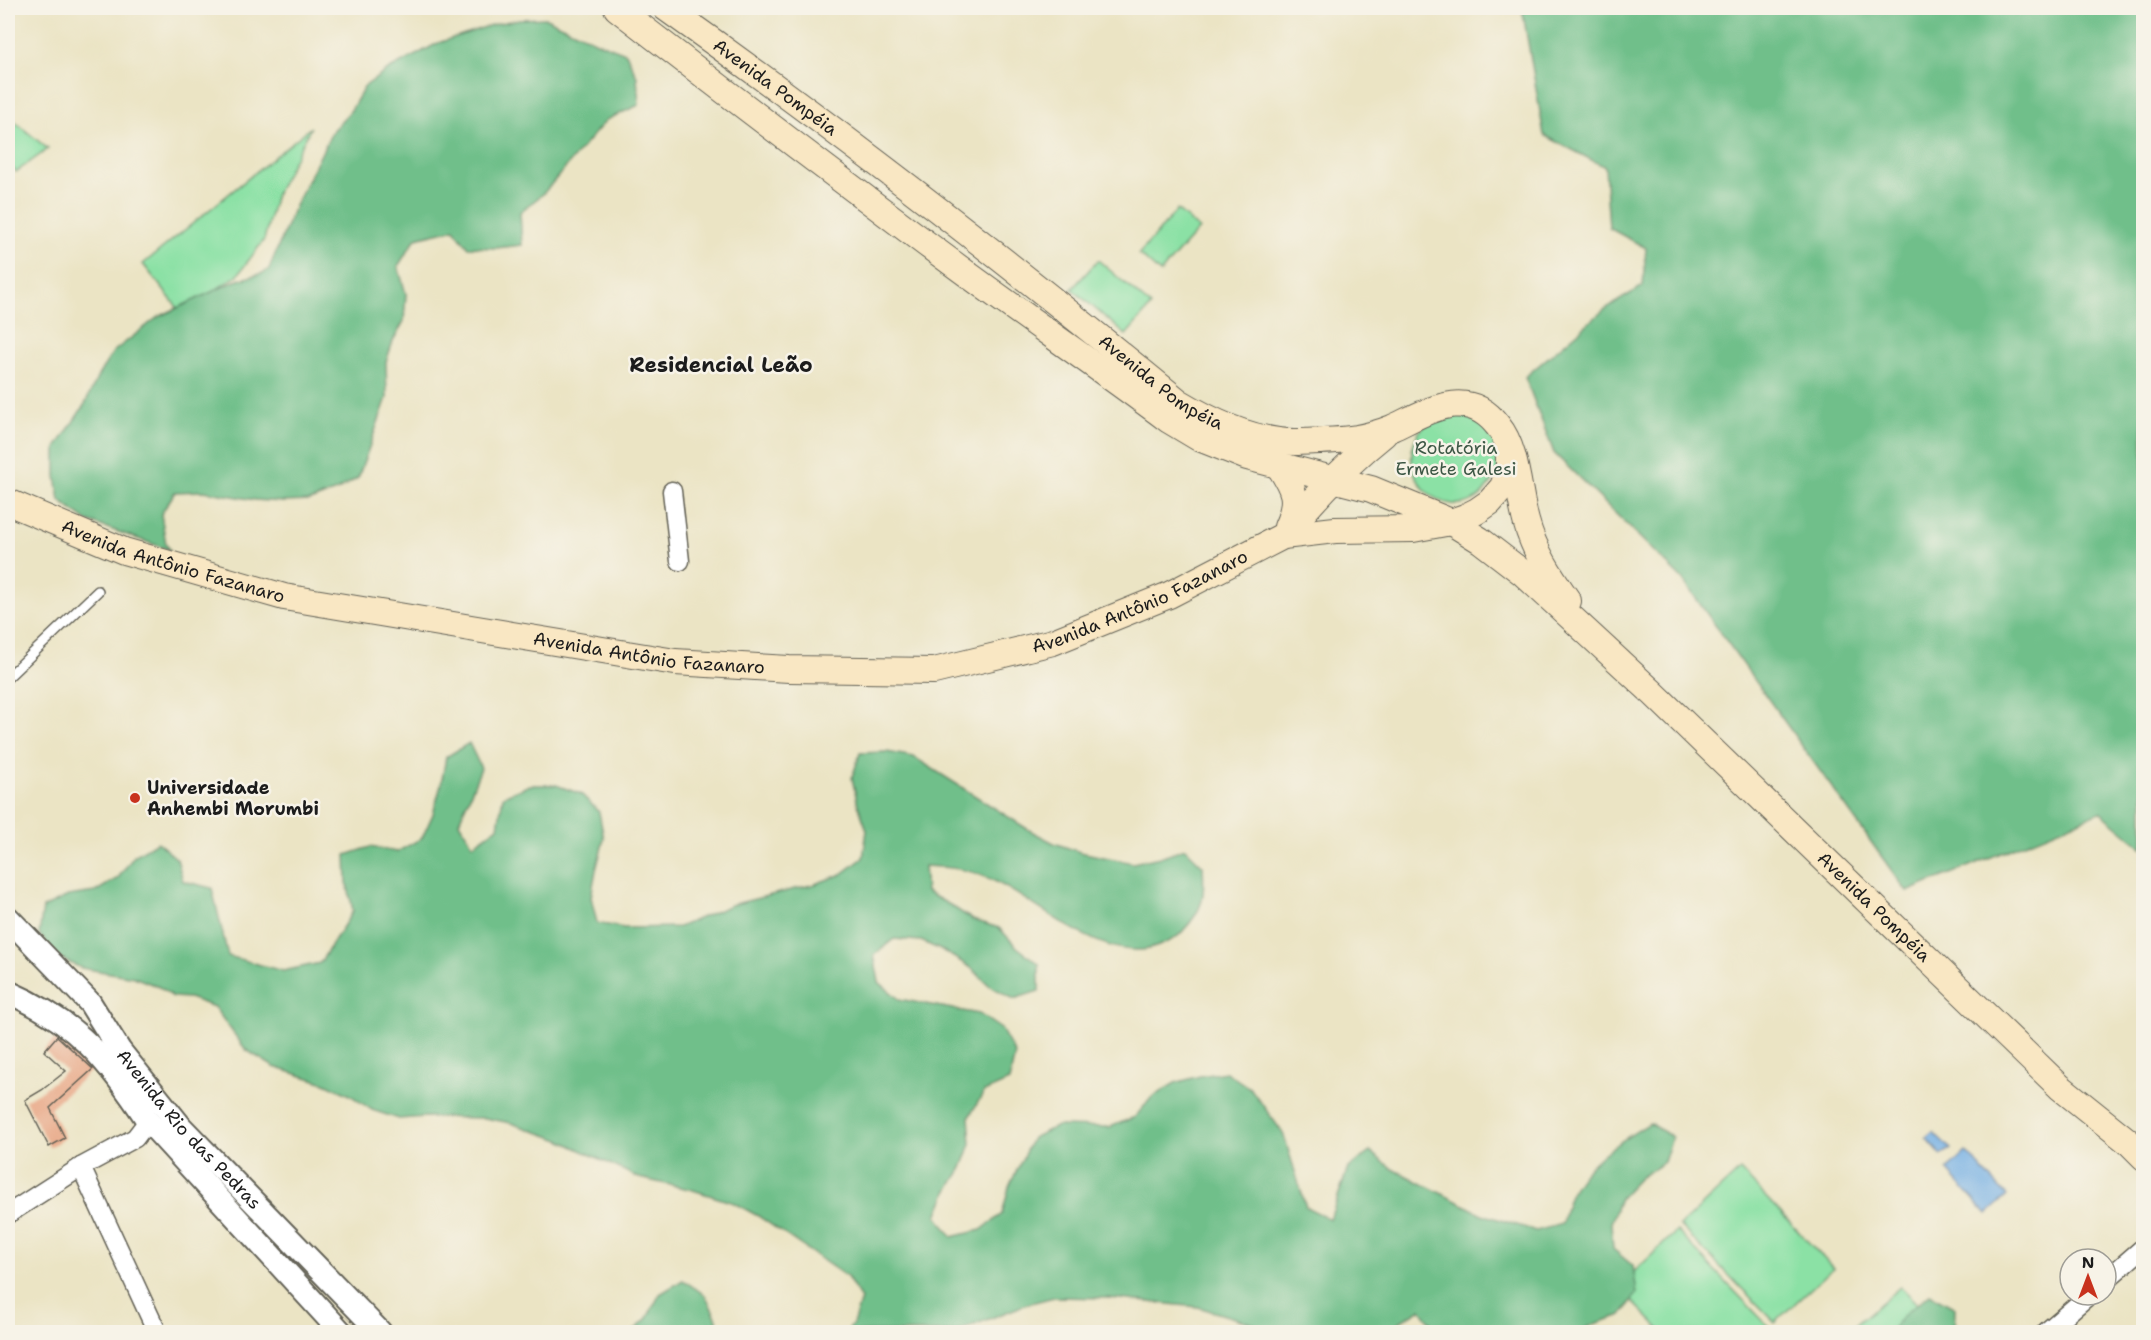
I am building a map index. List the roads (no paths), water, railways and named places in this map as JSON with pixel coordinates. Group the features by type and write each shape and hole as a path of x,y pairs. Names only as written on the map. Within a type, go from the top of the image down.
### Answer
{"main road":[{"name":"Avenida Pompéia","path":"617,8 762,122 844,180 916,237 1169,420 1220,448 1279,466 1371,489 1451,522 1477,538 1523,573 2060,1086 2144,1157"},
{"name":"Avenida Pompéia","path":"666,8 899,179 1037,286 1179,402 1200,414 1225,426 1248,433 1296,442 1358,438 1392,428 1418,414 1440,406 1453,404 1466,405 1490,416 1505,437 1526,522 1536,552 1570,605 1608,652"},
{"path":"690,65 690,51 711,40"},
{"path":"844,180 882,198 890,198 897,193 899,179"},
{"name":"Avenida Antônio Fazanaro","path":"1283,536 1331,480 1357,455 1392,428"},
{"name":"Avenida Antônio Fazanaro","path":"8,502 124,551 284,597 675,662 789,669 933,671 1053,642 1169,595 1283,536 1335,530 1413,529 1451,522 1478,512 1491,502 1503,487 1509,469 1509,450"},
{"path":"1279,466 1290,483 1295,502 1294,512 1283,536"}],"street":[{"path":"672,491 680,561"},
{"name":"Avenida Rio das Pedras","path":"8,918 90,1004 120,1051 181,1127 380,1332"},
{"name":"Avenida Rio das Pedras","path":"8,992 65,1023 97,1051 148,1121 341,1332"},
{"path":"8,1214 81,1167 135,1138 148,1121"},
{"path":"81,1167 157,1332"},
{"path":"2118,1270 2144,1247"},
{"path":"2046,1332 2075,1307"}],"lane":[{"path":"8,677 98,591"}],"water":[{"path":"1933,1132 1951,1149 1941,1155 1926,1138"},
{"path":"1966,1152 2007,1196 1987,1214 1947,1170"}],"place":[{"name":"Universidade Anhembi Morumbi","path":"135,798"}],"district":[{"name":"Residencial Leão","path":"721,365"}],"park label":[{"name":"Rotatória Ermete Galesi","path":"1456,458"}]}
